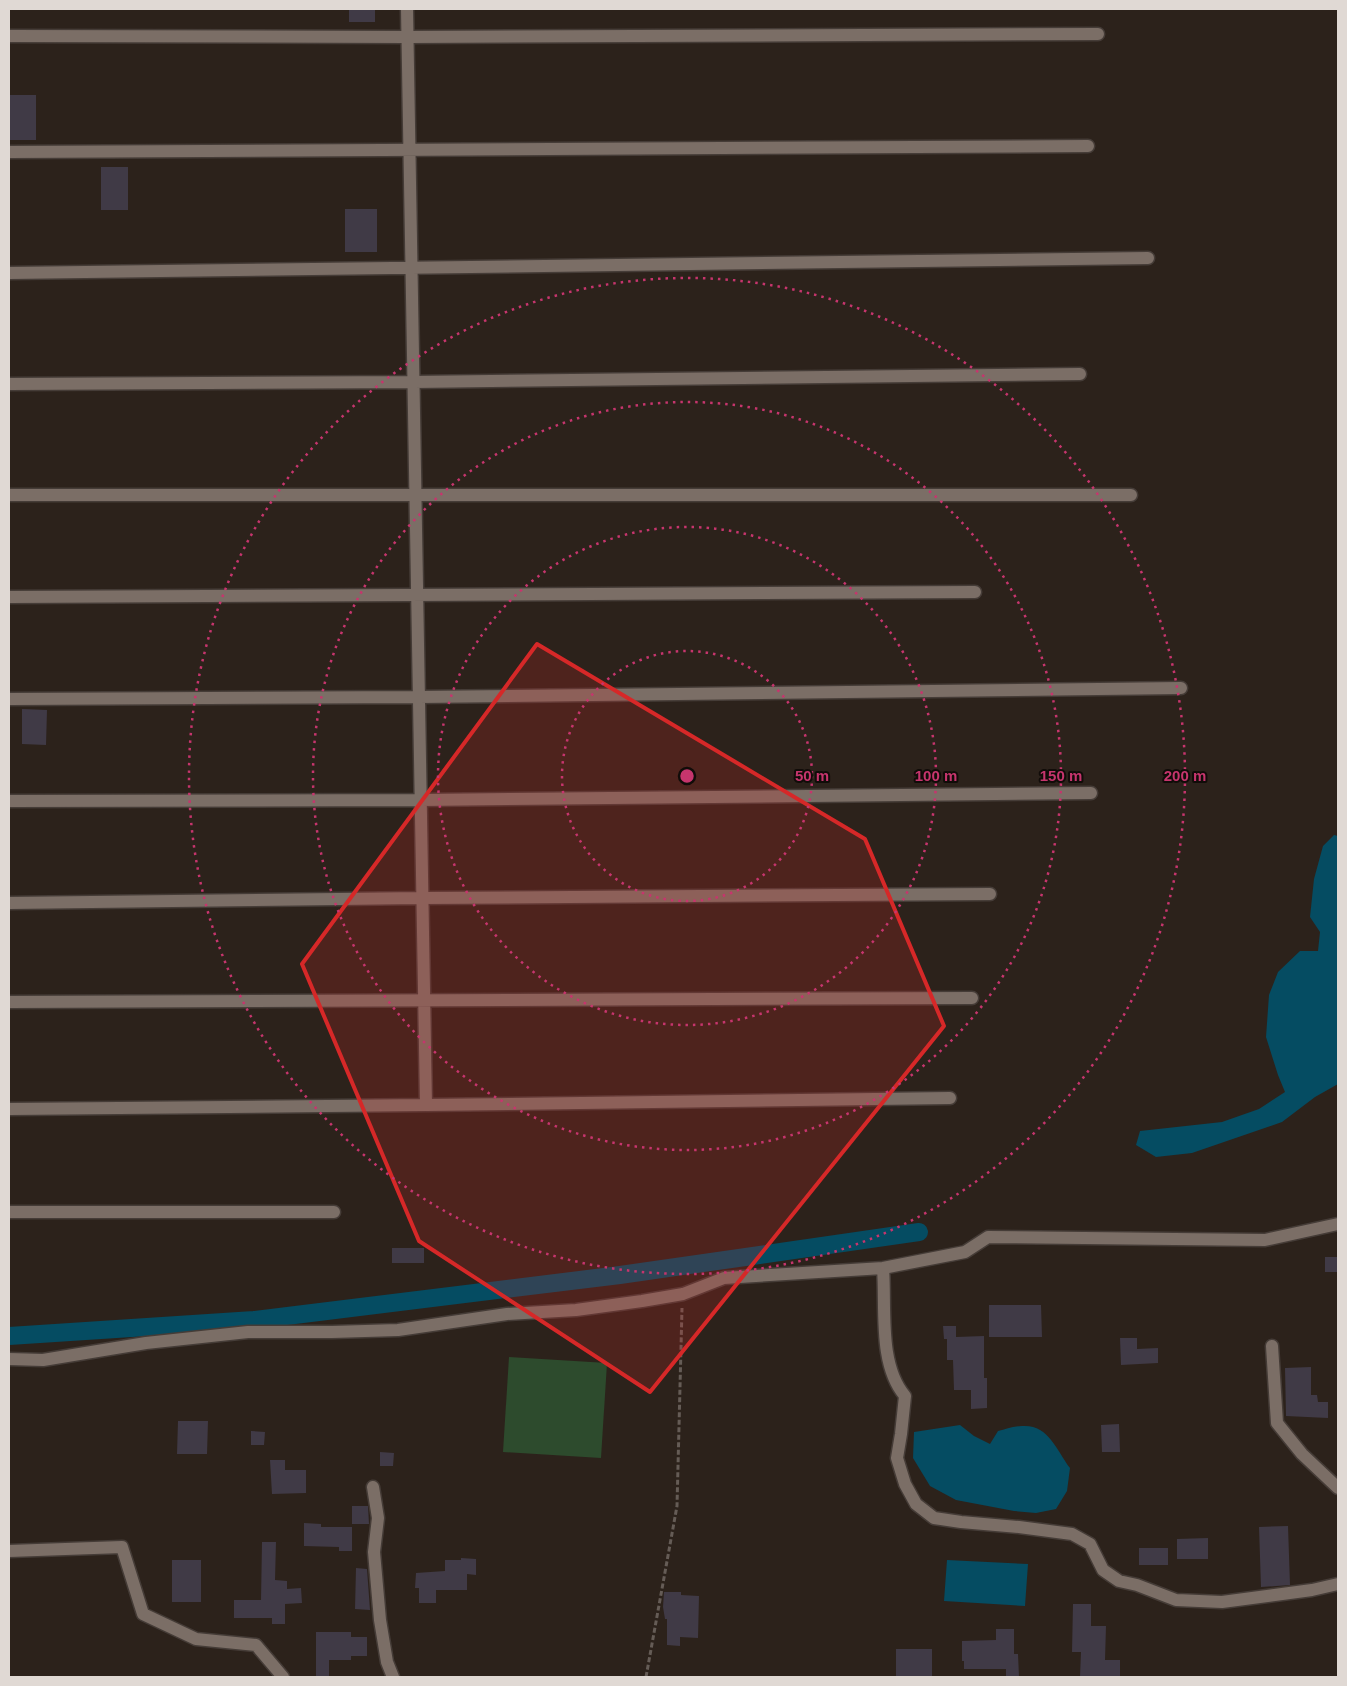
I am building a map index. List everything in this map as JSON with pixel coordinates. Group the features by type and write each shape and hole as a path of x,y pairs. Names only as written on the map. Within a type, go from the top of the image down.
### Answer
{"street":[{"path":"408,9 426,1105"},
{"path":"9,36 408,37 1098,34"},
{"path":"9,152 1088,146"},
{"path":"9,273 1148,258"},
{"path":"9,384 414,382 1080,374"},
{"path":"9,495 1131,495"},
{"path":"9,598 975,592"},
{"path":"9,699 419,697 1181,688"},
{"path":"9,802 1091,793"},
{"path":"9,903 990,894"},
{"path":"9,1002 972,998"},
{"path":"9,1108 950,1098"},
{"path":"9,1212 334,1212"},
{"path":"9,1359 44,1360 146,1343 248,1332 398,1330 507,1314 595,1307 683,1294 724,1278 883,1268 965,1252 988,1237 1265,1240 1338,1224"},
{"path":"883,1268 889,1365 898,1388 905,1396 902,1434 897,1458 905,1484 916,1504 934,1518 1019,1526 1072,1534 1090,1544 1103,1570 1120,1581 1137,1585 1176,1600 1222,1602 1312,1590 1338,1584"},
{"path":"1272,1346 1277,1423 1302,1454 1338,1488"},
{"path":"373,1486 378,1518 374,1552 380,1620 387,1662 393,1677"},
{"path":"9,1551 122,1547 143,1614 196,1639 256,1646 283,1677"}],"path":[{"path":"646,1677 677,1506 683,1294"}],"highlighted area":[{"path":"537,644 865,839 944,1026 650,1392 419,1241 302,964"}],"green space":[{"path":"509,1357 607,1363 601,1458 503,1452"}],"water":[{"path":"1334,835 1338,836 1338,1084 1315,1097 1282,1122 1192,1153 1156,1157 1136,1145 1140,1131 1222,1122 1259,1109 1285,1092 1266,1037 1269,995 1278,972 1300,951 1318,951 1320,932 1310,917 1314,879 1323,846"},
{"path":"960,1425 974,1436 990,1444 998,1431 1013,1427 1031,1426 1045,1433 1070,1468 1067,1491 1056,1509 1036,1513 1014,1511 956,1500 930,1486 913,1458 914,1432"},
{"path":"947,1560 1028,1564 1025,1606 944,1601"}],"building":[{"path":"349,9 375,9 375,22 349,22"},
{"path":"9,95 36,95 36,140 9,140"},
{"path":"101,167 128,167 128,210 101,210"},
{"path":"345,209 377,209 377,252 345,252"},
{"path":"22,709 47,710 46,745 22,744"},
{"path":"392,1248 424,1248 424,1263 392,1263"},
{"path":"1325,1257 1338,1257 1338,1272 1325,1272"},
{"path":"989,1305 1041,1305 1042,1337 989,1337"},
{"path":"943,1326 956,1326 956,1337 984,1336 984,1378 987,1378 987,1408 971,1409 971,1390 954,1390 953,1360 947,1360 947,1339 944,1339"},
{"path":"1120,1338 1137,1338 1137,1349 1158,1348 1158,1363 1121,1365"},
{"path":"1311,1367 1311,1395 1317,1395 1318,1402 1328,1402 1328,1418 1286,1416 1285,1368"},
{"path":"178,1421 208,1421 207,1454 177,1454"},
{"path":"1119,1424 1120,1452 1102,1452 1101,1425"},
{"path":"251,1431 265,1432 264,1445 251,1445"},
{"path":"380,1452 394,1453 393,1466 380,1466"},
{"path":"270,1460 285,1460 285,1470 306,1470 306,1493 272,1494"},
{"path":"352,1506 368,1506 369,1524 352,1524"},
{"path":"304,1523 321,1524 321,1527 352,1527 352,1551 339,1551 339,1547 304,1546"},
{"path":"1288,1526 1290,1585 1261,1587 1259,1527"},
{"path":"1208,1538 1208,1559 1177,1559 1177,1539"},
{"path":"262,1542 276,1542 275,1580 287,1581 287,1589 301,1588 302,1603 285,1604 285,1624 272,1624 272,1618 234,1618 234,1600 261,1600"},
{"path":"1139,1548 1168,1548 1168,1565 1139,1565"},
{"path":"461,1558 476,1559 476,1575 467,1574 467,1590 436,1590 436,1603 419,1603 419,1588 415,1588 416,1573 445,1571 445,1560 461,1560"},
{"path":"172,1560 201,1560 201,1602 172,1602"},
{"path":"356,1568 367,1569 370,1610 355,1609"},
{"path":"664,1592 681,1592 681,1595 699,1596 698,1638 680,1637 680,1646 667,1645 667,1619 665,1619 663,1607"},
{"path":"1073,1604 1091,1604 1091,1626 1106,1626 1105,1660 1120,1660 1120,1677 1080,1677 1081,1652 1072,1652"},
{"path":"996,1629 1014,1629 1014,1654 1018,1654 1019,1677 1006,1677 1006,1669 964,1669 962,1641 996,1640"},
{"path":"316,1632 351,1632 351,1637 367,1637 367,1656 351,1656 351,1660 329,1660 329,1677 316,1677"},
{"path":"896,1649 932,1649 932,1677 896,1677"}],"waterway":[{"path":"9,1336 254,1320 620,1275 919,1232"}]}
